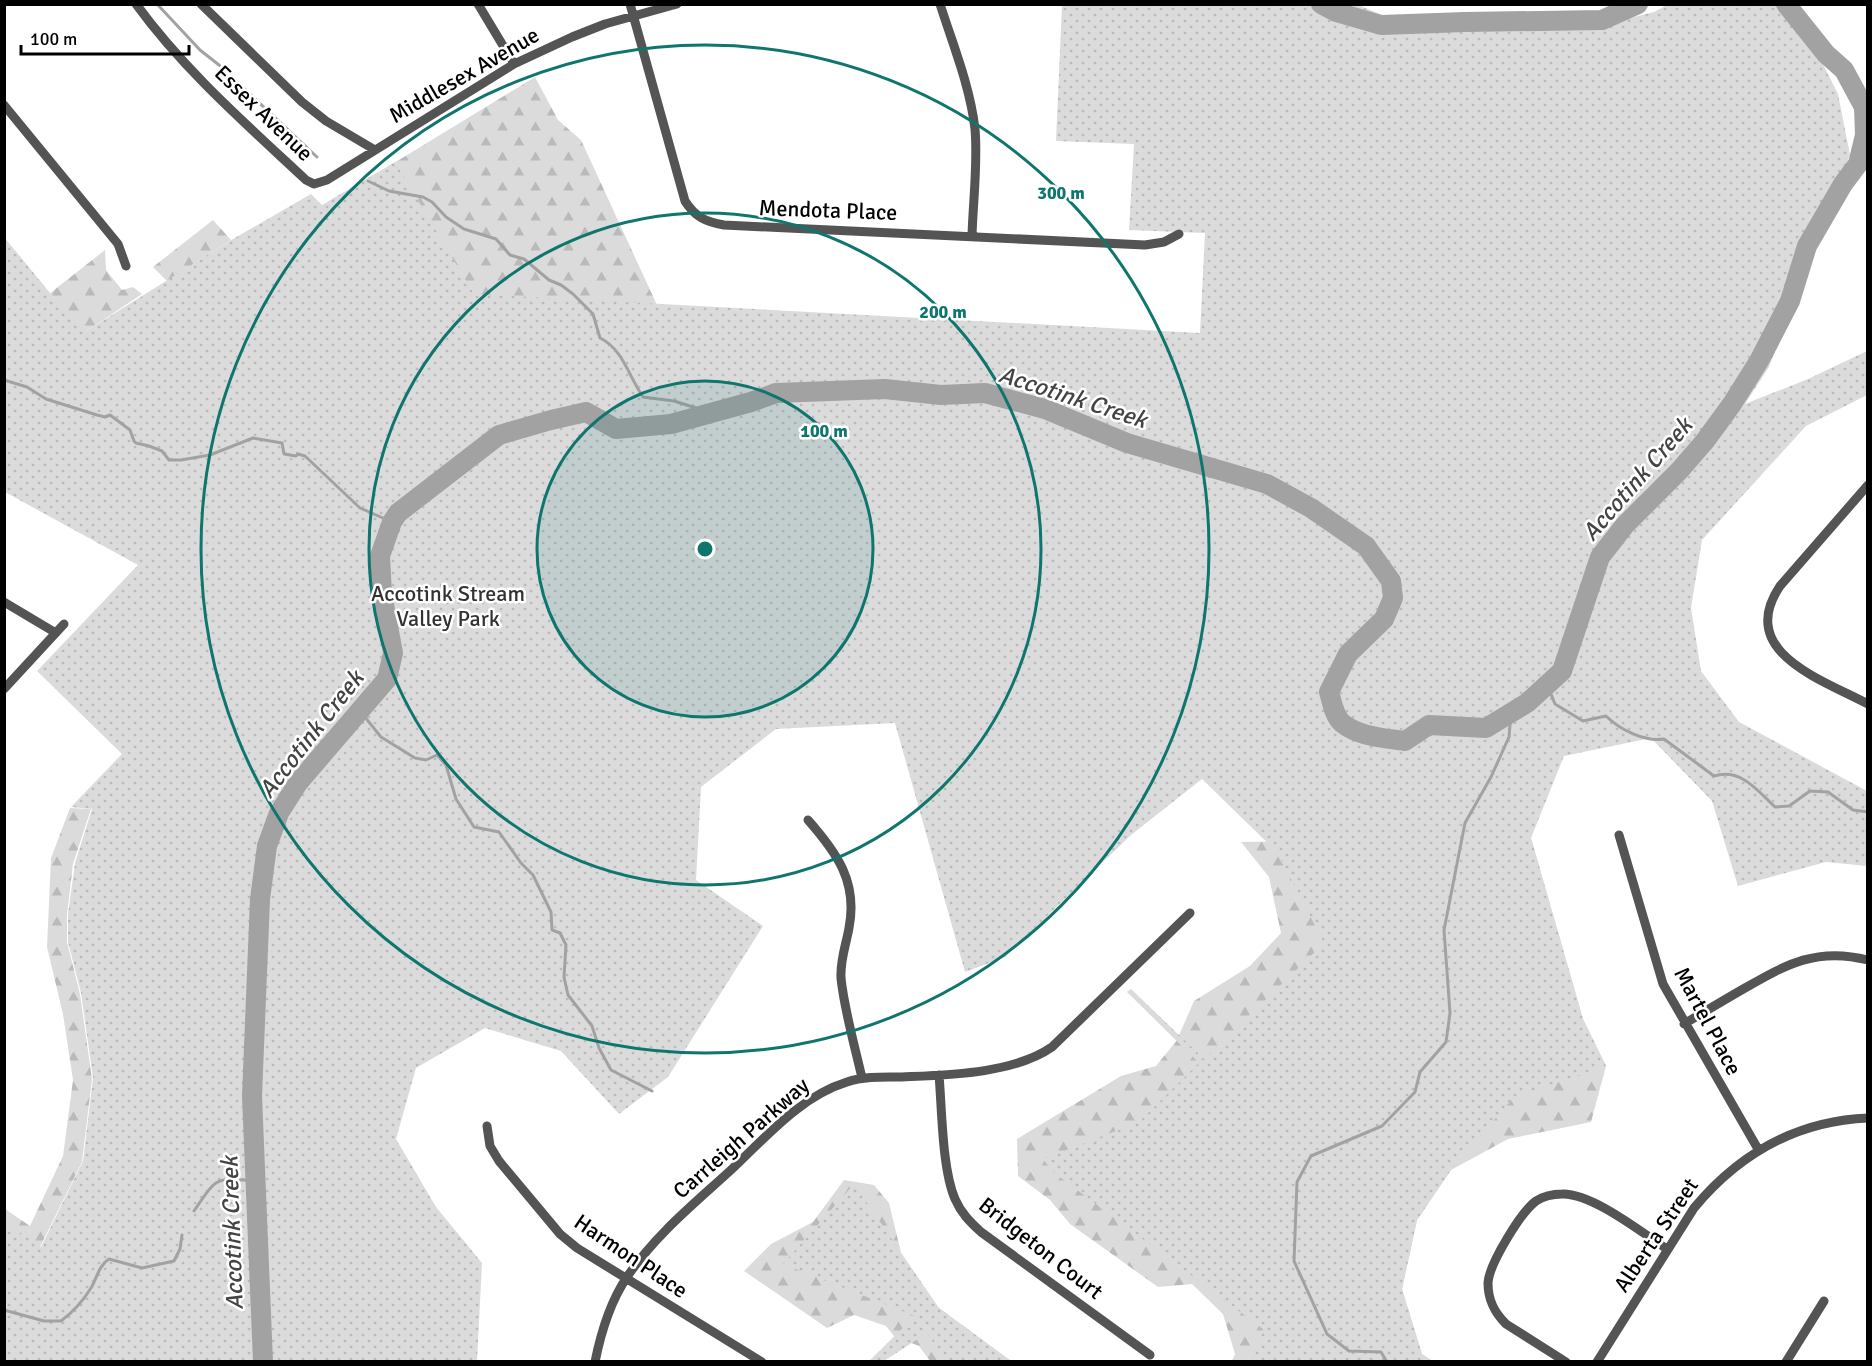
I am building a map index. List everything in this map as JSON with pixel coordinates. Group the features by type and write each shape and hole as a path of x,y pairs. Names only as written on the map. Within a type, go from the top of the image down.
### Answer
{"street":[{"name":"Essex Avenue","path":"136,4 182,60 228,108 306,180 319,184 375,150 326,121 302,102 201,4"},
{"path":"478,4 514,64"},
{"name":"Mendota Place","path":"630,4 685,201 702,220 724,225 1145,245 1164,242 1179,234"},
{"name":"Middlesex Avenue","path":"375,150 514,64 572,36 676,4"},
{"path":"940,4 965,82 973,116 976,150 972,236"},
{"path":"4,105 118,244 126,266"},
{"path":"1868,485 1780,586 1768,609 1768,627 1774,645 1783,656 1797,666 1868,704"},
{"path":"4,602 56,633"},
{"path":"4,689 64,624"},
{"path":"808,820 830,844 839,858 849,886 852,911 843,948 841,979 862,1078"},
{"name":"Martel Place","path":"1619,835 1663,984 1758,1149"},
{"name":"Carrleigh Parkway","path":"595,1362 605,1323 626,1278 665,1230 796,1110 827,1089 862,1078 939,1075 1009,1066 1044,1053 1190,913"},
{"path":"1684,1024 1770,973 1800,960 1821,955 1839,955 1868,960"},
{"name":"Bridgeton Court","path":"939,1075 949,1179 955,1200 961,1210 981,1232 1150,1355"},
{"name":"Alberta Street","path":"1597,1362 1667,1248 1709,1189 1758,1149 1808,1128 1831,1122 1868,1118"},
{"name":"Harmon Place","path":"487,1126 490,1146 499,1161 560,1234 577,1248 762,1362"},
{"path":"1566,1362 1506,1324 1491,1303 1488,1281 1494,1262 1527,1210 1546,1196 1564,1193 1577,1195 1593,1202 1667,1248"},
{"path":"1786,1362 1824,1301"}],"green space":[{"name":"Accotink Stream Valley Park","path":"1356,4 1413,28 1586,29 1654,12 1667,5 1793,5 1838,94 1850,155 1769,367 1745,404 1808,379 1867,351 1867,395 1806,426 1702,540 1691,608 1701,671 1739,722 1867,791 1867,866 1826,862 1738,886 1712,801 1651,738 1564,756 1531,838 1583,1019 1606,1066 1514,1097 1451,1170 1417,1220 1402,1289 1422,1354 1432,1361 1252,1361 1263,1329 1053,1172 1043,1159 1139,1122 1199,1063 1127,992 1131,989 1204,1059 1324,943 1277,852 1202,779 1131,835 1005,957 965,972 895,723 776,729 701,787 696,880 763,926 668,1077 619,1114 561,1051 485,1028 416,1068 396,1139 436,1207 482,1263 477,1361 5,1361 5,1222 41,1247 83,1161 93,1078 81,993 68,942 68,914 75,863 92,809 71,807 122,754 37,671 138,565 5,492 4,237 83,333 233,239 311,194 322,205 395,162 474,294 1200,333 1205,233 1129,230 1134,144 1056,141 1062,5"},
{"path":"535,77 558,120 581,140 657,305 473,295 394,163"},
{"path":"213,220 231,240 167,281 153,267"},
{"path":"105,250 106,270 122,290 133,287 142,294 82,334 49,294"},
{"path":"70,808 91,809 73,864 67,915 67,942 80,994 92,1079 82,1162 39,1249 5,1224 5,1209 30,1226 63,1156 73,1080 63,1014 47,947 51,858"},
{"path":"1531,838 1583,1019 1606,1066 1591,1122 1508,1139 1451,1170 1417,1220 1402,1289 1422,1354 1432,1361 1232,1361 1235,1354 1223,1314 1192,1284 1158,1287 1070,1224 1050,1200 1018,1176 1017,1139 1121,1076 1156,1066 1177,1040 1194,1001 1250,966 1281,933 1269,877 1241,842"},
{"path":"844,1180 874,1185 889,1203 907,1277 939,1308 1011,1361 930,1361 919,1346 894,1336 886,1326 854,1315 827,1328 744,1271 771,1244 813,1222"},
{"path":"854,1184 939,1308 1011,1361 946,1361 927,1333 884,1361 869,1361 915,1316 783,1264"}],"waterway":[{"path":"157,4 200,50 317,157"},
{"name":"Accotink Creek","path":"1321,4 1336,12 1381,25 1602,20 1638,4"},
{"name":"Accotink Creek","path":"263,1362 252,1096 260,899 267,846 279,813 298,783 387,679 393,653 382,594 380,556 392,522 398,513 499,435 586,412 616,429 671,424 776,393 885,389 941,395 985,393 1045,409 1127,443 1267,484 1311,508 1366,546 1391,581 1393,598 1384,619 1348,654 1329,692 1339,720 1349,728 1364,734 1405,741 1429,725 1486,728 1527,703 1562,671 1600,557 1625,525 1679,471 1705,441 1732,404 1759,361 1790,301 1807,246 1843,184 1858,164 1865,135 1864,107 1844,70 1826,54 1786,4"},
{"path":"368,181 389,191 423,197 464,229 496,239 510,255 524,259 549,280 573,294 593,314 600,338 620,356 643,397 674,401 712,413"},
{"path":"4,380 27,387 46,399 97,415 105,417 110,415 130,430 136,443 162,451 169,460 210,455 253,438 282,443 284,454 305,456 360,508 392,522"},
{"path":"1547,684 1555,704 1583,721 1606,716 1633,734 1649,739 1664,739 1714,776 1732,775 1748,782 1775,807 1789,806 1810,791 1828,792 1853,810 1868,812"},
{"path":"360,711 381,737 415,758 426,760 437,755 446,765 456,799 474,827 499,832 521,863 533,875 551,912 552,930 560,933 566,945 564,977 568,995 592,1026 599,1048 611,1070 652,1091"},
{"path":"1387,1362 1381,1352 1349,1351 1327,1334 1294,1261 1297,1182 1311,1156 1382,1126 1415,1092 1420,1072 1446,1042 1450,1013 1444,930 1465,823 1491,777 1509,737 1511,713"},
{"path":"194,1211 208,1191 218,1182 224,1180 256,1181"},
{"path":"4,1310 44,1321 61,1321 85,1297 100,1268 109,1259 142,1268 174,1261 180,1249 182,1235"}]}
